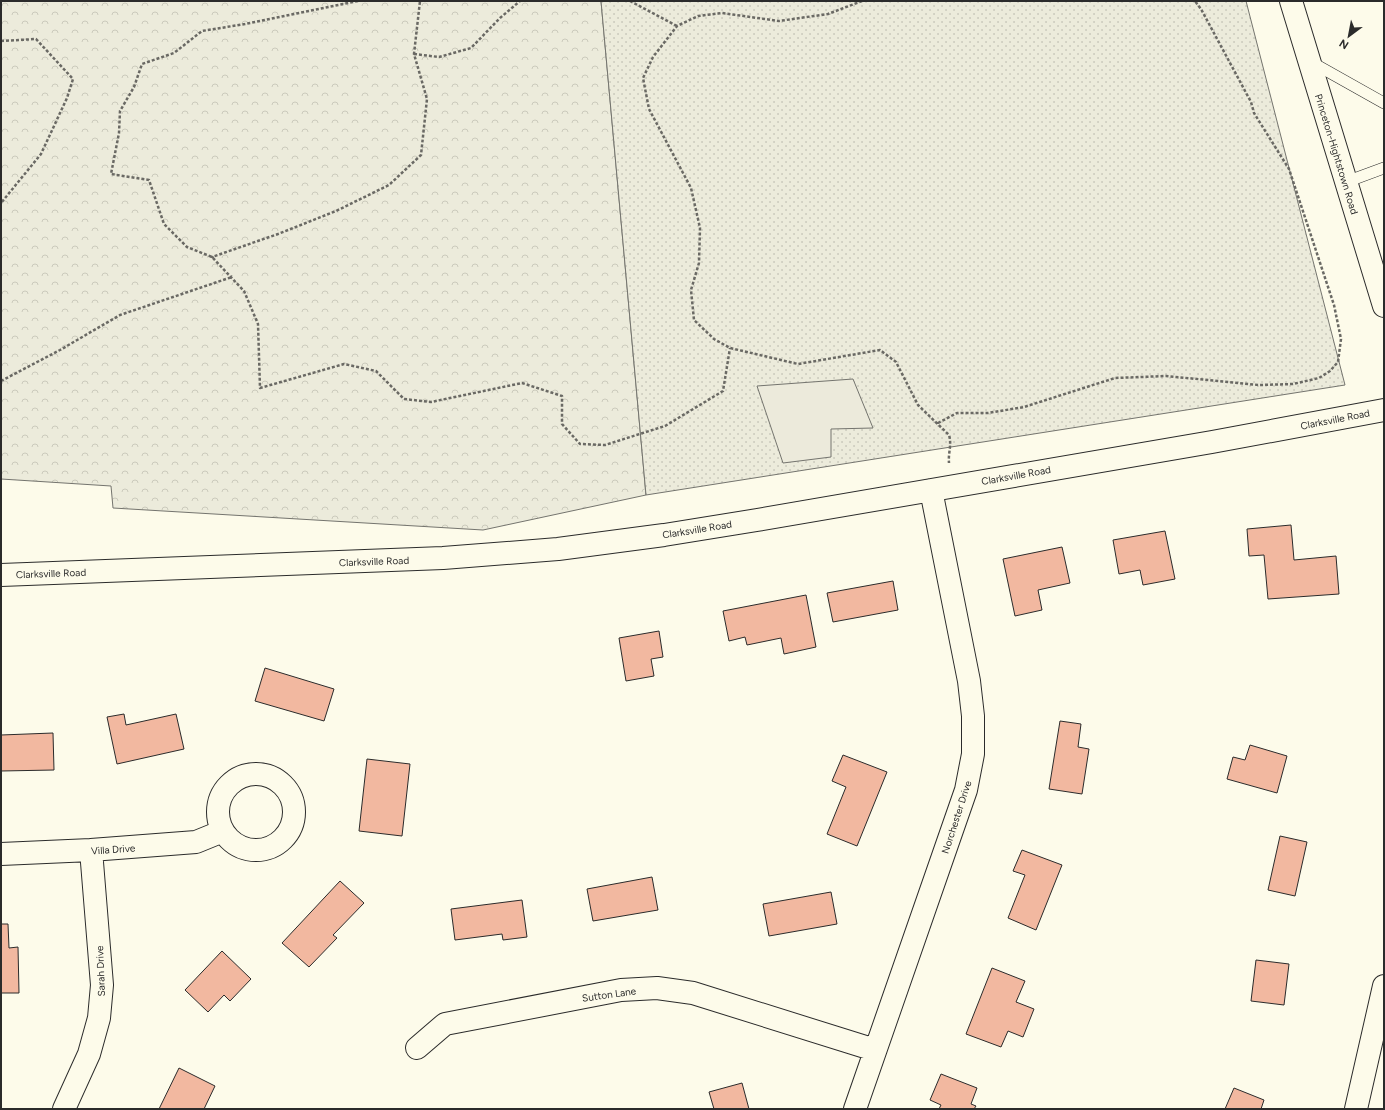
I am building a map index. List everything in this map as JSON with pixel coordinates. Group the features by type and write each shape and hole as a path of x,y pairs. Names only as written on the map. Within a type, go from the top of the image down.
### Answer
{"street":[{"name":"Princeton-Hightstown Road","path":"1291,1 1384,306"},
{"name":"Clarksville Road","path":"1,575 443,558 558,549 664,535 749,521 1212,442 1384,410"},
{"name":"Norchester Drive","path":"854,1109 966,790 973,754 973,716 969,681 931,490"},
{"name":"Villa Drive","path":"1,854 91,850 196,842 223,831"},
{"name":"Sarah Drive","path":"64,1109 89,1054 100,1012 102,985 91,850"},
{"path":"1356,1109 1384,986"},
{"name":"Sutton Lane","path":"417,1048 445,1024 621,990 657,988 693,994 875,1050"}],"lane":[{"path":"1310,61 1384,103"},
{"path":"1346,182 1384,168"}],"path":[{"path":"358,1 245,24 202,31 174,53 142,64 134,87 120,111 119,133 111,174 149,180 164,224 187,247 212,257 244,291 258,324 260,388 344,364 376,371 404,399 431,402 522,382 562,396 562,424 580,444 605,445 665,426 723,391 730,348"},
{"path":"232,277 212,257 278,234 336,211 389,185 421,156 427,100 414,54 420,1"},
{"path":"414,54 439,57 471,48 500,18 520,1"},
{"path":"630,1 677,26"},
{"path":"862,1 828,14 780,21 722,12 698,16 677,26 652,57 643,78 649,109 690,188 700,228 699,263 691,290 694,320 714,339 730,348 798,364 880,350 896,362 918,405 949,435 951,441 948,456 949,463"},
{"path":"938,423 957,413 988,413 1024,407 1115,378 1166,376 1259,385 1293,384 1319,378 1330,371 1338,362 1341,339 1334,305 1289,169 1254,113 1251,102 1201,9 1195,1"},
{"path":"1,41 36,39 73,79 67,98 41,154 1,203"},
{"path":"1,382 120,315 232,277"}],"green space":[{"path":"1,1 601,1 646,495 483,530 113,508 111,486 1,479"},
{"path":"601,1 1246,1 1345,385 646,495"}],"shaded area":[{"path":"853,379 873,428 831,429 831,457 783,463 757,386"}],"building":[{"path":"1291,525 1294,560 1336,556 1339,594 1268,599 1264,555 1249,556 1247,529"},
{"path":"1165,531 1175,579 1143,585 1140,570 1119,574 1113,540"},
{"path":"1062,547 1070,583 1038,590 1042,610 1015,616 1003,559"},
{"path":"893,581 898,610 833,622 827,593"},
{"path":"806,595 816,647 784,654 781,638 747,645 745,637 729,641 723,611"},
{"path":"659,631 663,657 651,659 654,676 626,681 619,638"},
{"path":"265,668 334,689 324,721 255,701"},
{"path":"124,714 126,725 176,714 184,749 117,764 107,717"},
{"path":"1060,721 1081,724 1078,747 1089,749 1082,794 1049,789"},
{"path":"53,733 54,770 1,771 1,735"},
{"path":"1250,745 1287,756 1277,793 1227,779 1233,757 1245,760"},
{"path":"843,755 887,772 857,846 827,834 846,787 832,781"},
{"path":"367,759 410,764 402,836 359,831"},
{"path":"1280,836 1307,842 1295,896 1268,890"},
{"path":"1022,850 1062,865 1036,930 1008,918 1025,875 1013,871"},
{"path":"652,877 658,910 593,921 587,889"},
{"path":"340,881 364,903 333,935 337,938 309,967 282,943"},
{"path":"831,892 837,924 769,936 763,904"},
{"path":"522,900 527,937 503,940 502,934 455,940 451,909"},
{"path":"1,924 8,924 9,948 18,947 19,993 1,993"},
{"path":"222,951 251,979 230,1001 224,995 208,1012 185,990"},
{"path":"1256,960 1289,964 1284,1005 1251,1001"},
{"path":"992,968 1025,981 1016,1002 1034,1009 1023,1037 1008,1031 1001,1047 966,1034"},
{"path":"179,1068 215,1086 204,1109 159,1109"},
{"path":"941,1074 977,1088 971,1104 976,1106 974,1109 939,1109 941,1105 930,1100"},
{"path":"742,1083 749,1109 714,1109 709,1092"},
{"path":"1234,1088 1264,1100 1261,1109 1225,1109"}]}
